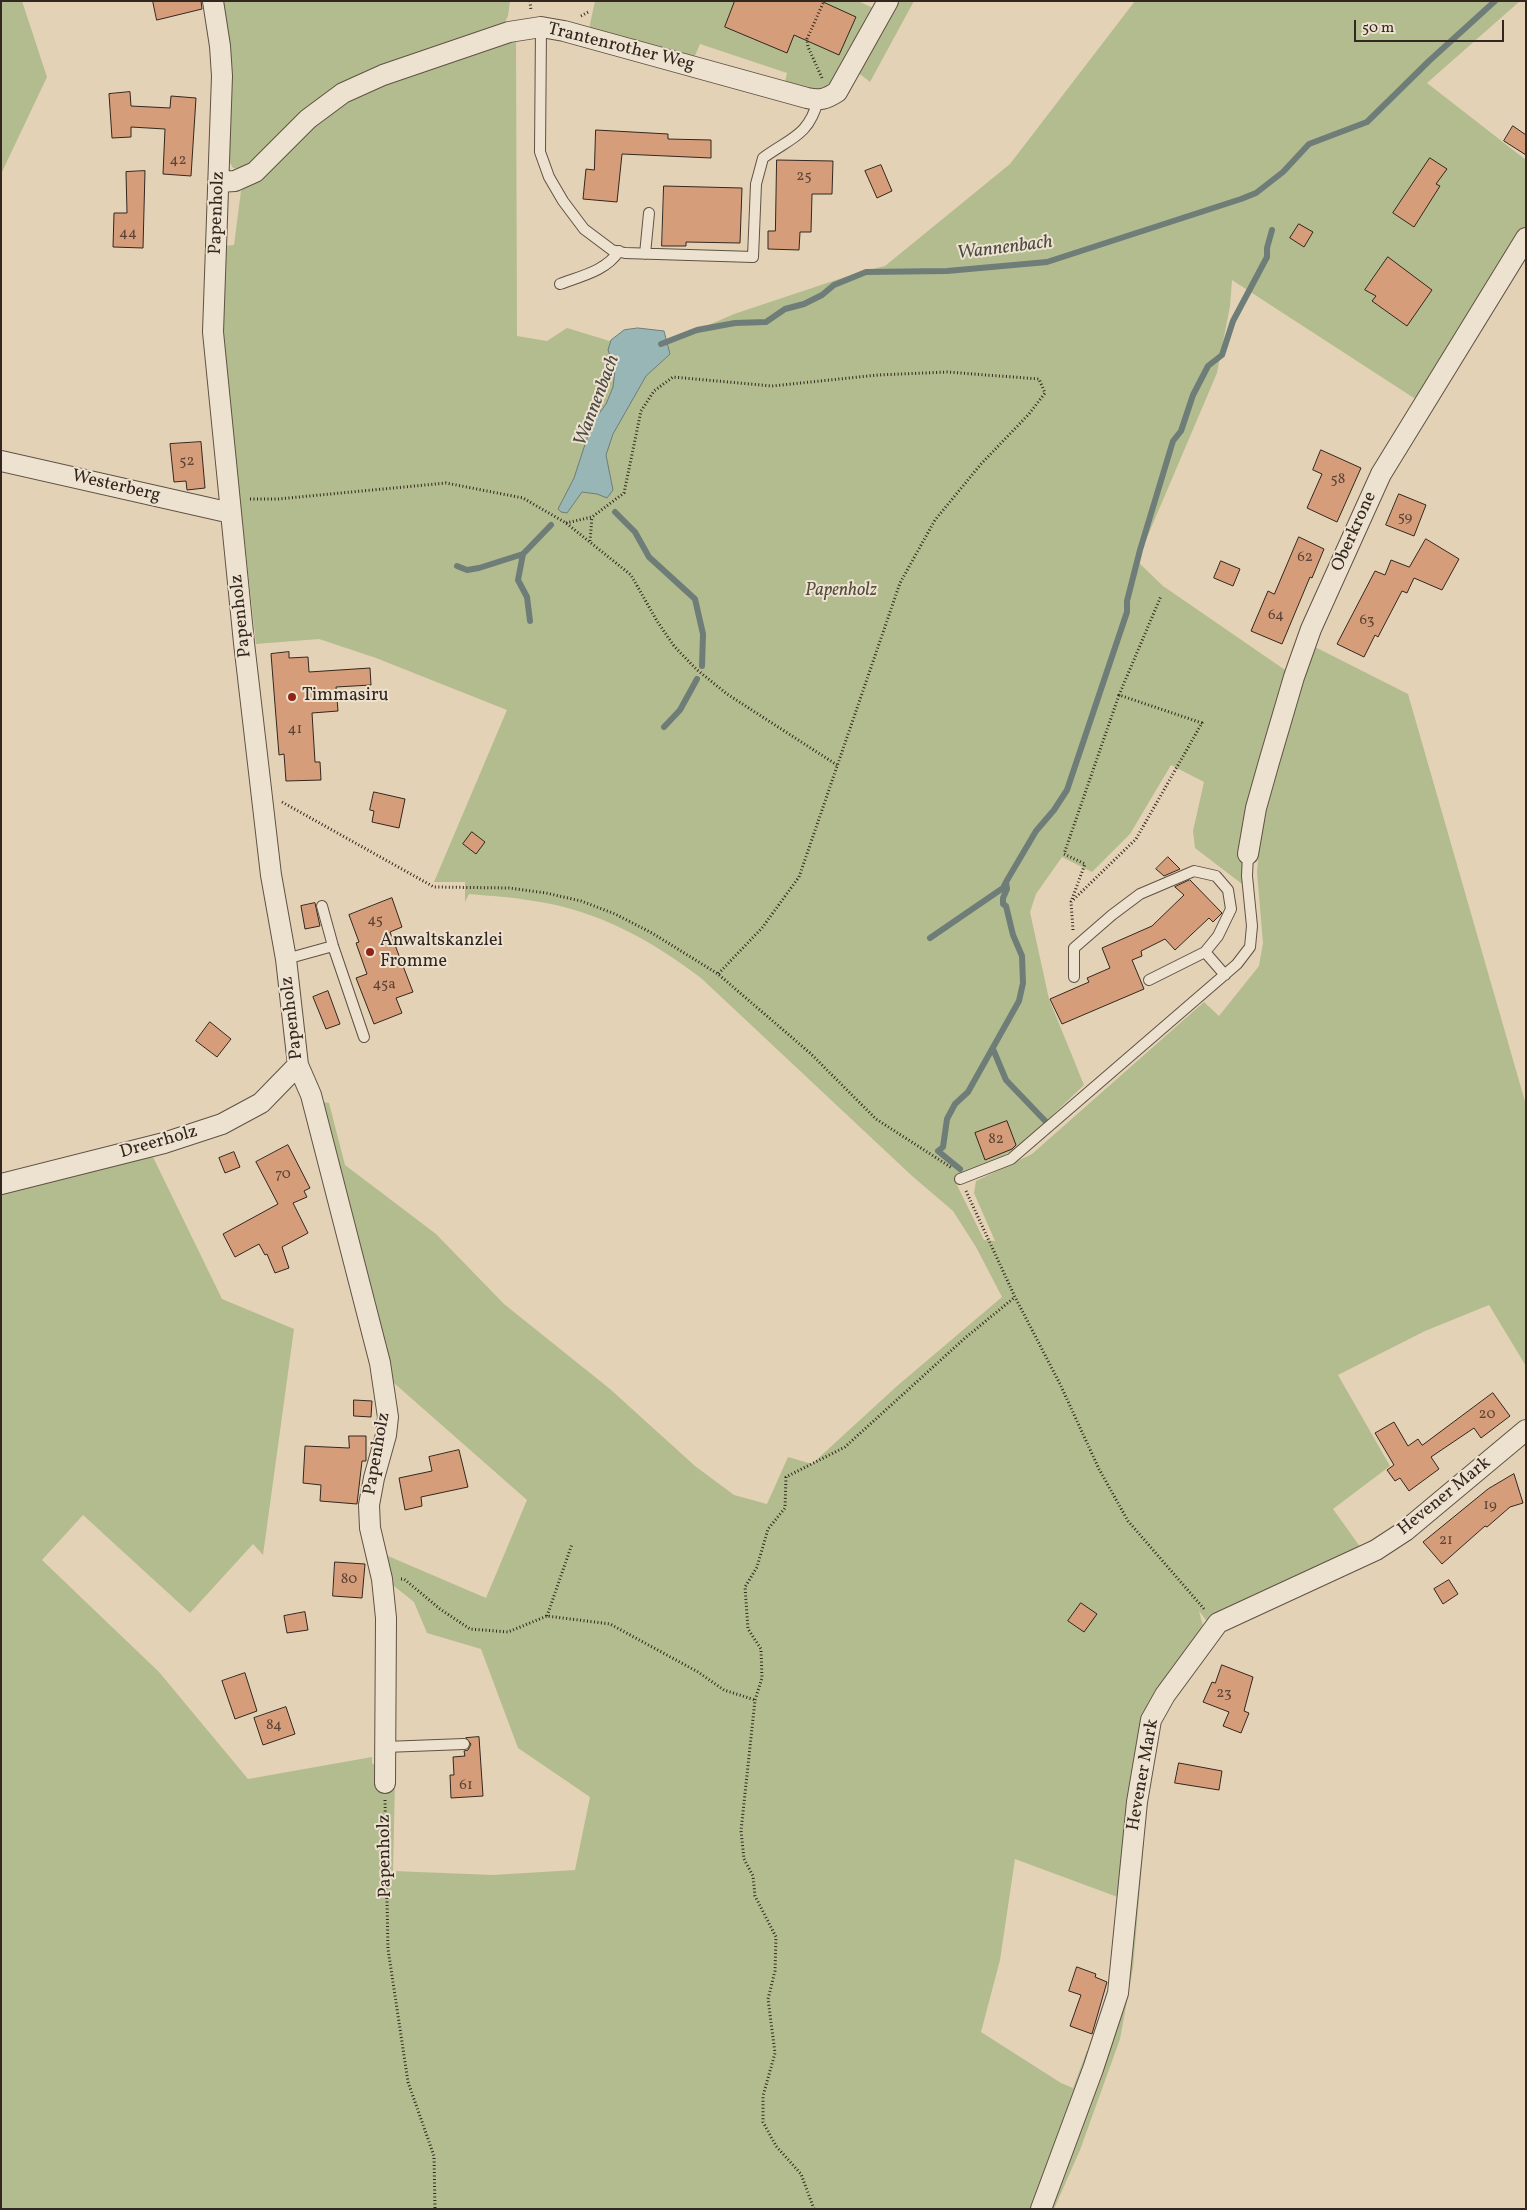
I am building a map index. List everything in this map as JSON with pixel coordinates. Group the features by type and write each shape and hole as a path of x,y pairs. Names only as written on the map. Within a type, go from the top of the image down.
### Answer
{"street":[{"name":"Papenholz","path":"212,1 219,38 222,76 213,332 271,875 286,959 298,1065 311,1095 385,1388 388,1417 369,1505 370,1528 382,1579 386,1618 385,1783"},
{"path":"823,99 837,92 888,1"},
{"name":"Trantenrother Weg","path":"219,182 235,181 248,176 261,167 308,119 343,92 383,75 509,32 541,27 564,31 823,99"},
{"name":"Oberkrone","path":"1248,854 1256,808 1310,629 1381,474 1526,238"},
{"name":"Westerberg","path":"1,462 231,506"},
{"name":"Dreerholz","path":"1,1184 164,1143 222,1124 261,1103 298,1065"},
{"name":"Hevener Mark","path":"1041,2209 1093,2069 1118,1994 1136,1802 1151,1720 1165,1694 1218,1623 1376,1550 1405,1531 1526,1430"}],"lane":[{"path":"541,27 540,152 548,177 577,221 593,237 612,250 646,254 754,257 756,184 763,158 799,134 813,118 823,99"},
{"path":"646,254 649,213"},
{"path":"560,284 604,267 612,261 619,251"},
{"path":"960,1179 1011,1159 1236,964 1250,947 1252,926 1247,876 1248,854"},
{"path":"1074,977 1074,948 1140,894 1194,871 1216,876 1228,890 1231,909 1218,936 1205,952 1149,980"},
{"path":"322,906 333,946 364,1037"},
{"path":"286,959 333,946"},
{"path":"1205,952 1224,975"},
{"path":"385,1747 464,1744"}],"path":[{"path":"823,99 807,39 824,1"},
{"path":"566,523 592,517 624,493 641,411 654,390 674,377 772,386 878,375 947,372 1039,378 1045,393 1029,414 980,464 935,520 900,583 799,877 762,928 718,974"},
{"path":"231,506 446,483 523,498 566,523 631,575 657,621 674,646 696,669 728,694 837,765"},
{"path":"590,542 592,517"},
{"path":"1074,948 1070,902 1085,864 1064,854 1119,695 1161,596"},
{"path":"1070,902 1136,839 1202,722 1119,695"},
{"path":"261,790 434,887 509,888 546,893 581,901 615,914 652,933 718,974 810,1052 876,1119 950,1166 960,1179 1015,1298 1060,1384 1099,1469 1128,1521 1218,1623"},
{"path":"814,2209 801,2174 776,2146 763,2122 763,2096 775,2053 768,2000 775,1971 776,1937 755,1896 753,1876 744,1858 741,1831 755,1700 762,1678 761,1649 748,1629 745,1587 757,1567 768,1529 785,1508 786,1477 846,1447 965,1338 1015,1298"},
{"path":"547,1616 572,1544"},
{"path":"382,1579 404,1579 440,1609 470,1629 508,1632 547,1616 610,1624 682,1663 724,1690 755,1700"},
{"name":"Papenholz","path":"385,1783 388,1949 408,2082 434,2156 435,2209"}],"green space":[{"path":"1,1 22,1 47,77 1,174"},
{"path":"220,1 510,1 508,16 501,30 383,71 242,170 233,168 229,161"},
{"path":"595,1 858,1 873,8 877,1 914,1 870,82 845,62 827,87 807,90 784,86 787,73 700,44 693,60 589,29"},
{"path":"1135,1 1520,1 1427,83 1526,160 1526,226 1417,400 1232,280 1230,306 1217,373 1137,561 1163,586 1288,672 1244,847 1242,884 1195,848 1193,831 1204,782 1171,765 1130,834 1092,872 1062,857 1036,894 1030,912 1049,999 1084,1085 1018,1148 955,1181 984,1240 995,1241 974,1193 976,1181 1032,1154 1204,1002 1219,1016 1259,966 1263,943 1257,872 1261,829 1313,646 1408,694 1526,1105 1526,1366 1489,1305 1425,1331 1338,1375 1390,1466 1333,1509 1361,1548 1403,1525 1216,1633 1199,1611 1203,1626 1158,1691 1140,1837 1144,1840 1133,1968 1120,2039 1080,2150 1054,2209 1,2209 1,1193 151,1153 222,1299 294,1329 263,1555 253,1544 190,1613 83,1515 42,1560 159,1672 248,1779 372,1757 372,1763 395,1782 393,1871 493,1875 575,1870 590,1797 518,1748 481,1649 427,1633 414,1602 389,1582 388,1556 486,1598 527,1500 386,1376 319,1101 329,1103 345,1165 436,1234 504,1304 610,1389 695,1466 734,1495 767,1504 788,1457 812,1464 897,1386 1002,1297 976,1247 953,1211 911,1175 701,978 682,964 643,939 580,911 526,900 469,894 465,902 465,882 434,882 507,710 376,658 319,639 256,644 222,336 224,246 234,245 241,191 338,101 516,37 517,336 547,341 567,328 646,352 734,314 860,272 885,266 1010,164","holes":["1015,1859 1123,1899 1103,2056 1087,2051 1073,2088 1061,2083 981,2032 1000,1960"]}],"water":[{"path":"638,328 664,331 670,354 646,376 613,434 606,455 613,490 607,498 597,494 582,492 567,513 561,512 558,509 574,478 592,423 606,404 613,387 615,370 608,350 611,340 624,330"}],"building":[{"path":"153,1 201,1 202,9 157,20"},
{"path":"735,1 821,1 856,17 839,55 794,35 787,53 725,27"},
{"path":"130,92 131,106 170,108 171,96 196,98 191,176 163,174 165,129 131,127 131,137 112,138 109,94"},
{"path":"1513,126 1526,135 1526,155 1504,141"},
{"path":"596,130 668,134 668,139 711,140 711,158 622,154 617,202 583,199 586,169 594,170"},
{"path":"1430,158 1447,169 1436,184 1440,186 1414,227 1393,213"},
{"path":"777,160 833,161 832,194 812,194 811,232 800,232 799,250 768,249 768,231 775,231"},
{"path":"881,165 892,191 877,198 865,171"},
{"path":"145,171 143,248 113,247 114,213 127,213 126,172"},
{"path":"664,186 742,188 740,243 686,242 686,246 662,246"},
{"path":"1299,224 1313,232 1304,247 1290,238"},
{"path":"1388,257 1432,290 1407,326 1372,301 1376,296 1365,290"},
{"path":"201,442 205,488 187,490 186,481 174,482 170,444"},
{"path":"1321,450 1361,468 1337,522 1307,508 1322,474 1313,470"},
{"path":"1399,494 1426,505 1414,536 1386,525"},
{"path":"1299,537 1324,549 1282,644 1251,631 1268,591 1274,594"},
{"path":"1426,539 1459,559 1442,590 1414,578 1407,593 1402,591 1378,637 1375,635 1364,657 1337,644 1375,571 1385,575 1391,560 1409,567"},
{"path":"1221,561 1240,569 1233,586 1214,578"},
{"path":"289,652 289,658 308,657 309,672 370,668 371,685 336,687 338,711 312,713 315,762 320,762 321,780 286,781 284,754 279,755 271,654"},
{"path":"374,792 405,799 399,828 372,822 374,811 370,810"},
{"path":"472,832 485,842 476,854 463,844"},
{"path":"1168,857 1180,869 1164,876 1156,869"},
{"path":"1190,880 1222,913 1213,922 1209,918 1175,950 1165,939 1141,951 1142,956 1132,960 1144,989 1062,1024 1050,999 1089,982 1087,978 1110,968 1102,948 1152,926 1184,895 1175,887"},
{"path":"392,898 402,927 390,932 413,992 396,998 402,1013 374,1024 356,978 367,974 356,943 359,942 349,915"},
{"path":"315,903 320,926 305,929 301,906"},
{"path":"328,991 340,1024 326,1029 313,997"},
{"path":"210,1022 231,1039 217,1057 196,1041"},
{"path":"1007,1121 1016,1145 1012,1149 985,1160 975,1133"},
{"path":"288,1145 310,1188 304,1191 307,1197 293,1203 308,1233 282,1247 289,1268 275,1273 267,1254 265,1255 259,1244 235,1257 223,1234 278,1204 256,1162"},
{"path":"234,1152 240,1167 225,1173 219,1158"},
{"path":"1493,1393 1510,1416 1481,1438 1474,1428 1431,1457 1439,1469 1409,1491 1400,1478 1395,1481 1387,1470 1394,1465 1375,1433 1394,1422 1408,1446 1418,1439 1422,1445"},
{"path":"354,1400 372,1401 371,1417 354,1416"},
{"path":"349,1436 366,1436 366,1461 362,1461 357,1504 320,1501 321,1485 303,1483 305,1446 349,1448"},
{"path":"459,1450 468,1487 421,1497 422,1506 405,1510 399,1478 432,1471 429,1457"},
{"path":"1514,1474 1523,1503 1510,1507 1442,1564 1423,1542 1488,1489"},
{"path":"335,1562 365,1564 362,1598 333,1596"},
{"path":"1449,1580 1458,1594 1443,1604 1434,1589"},
{"path":"1081,1603 1097,1614 1084,1632 1068,1621"},
{"path":"305,1612 308,1630 287,1633 284,1616"},
{"path":"1222,1665 1253,1677 1244,1711 1249,1713 1241,1733 1223,1726 1229,1712 1203,1702 1212,1682 1215,1683"},
{"path":"245,1673 257,1711 235,1719 222,1681"},
{"path":"286,1707 295,1734 263,1745 254,1718"},
{"path":"479,1737 483,1796 451,1798 450,1775 454,1775 453,1757 465,1756 464,1751 468,1750 471,1744 466,1738"},
{"path":"1179,1763 1222,1771 1219,1790 1175,1783"},
{"path":"1077,1967 1096,1974 1095,1977 1107,1982 1092,2034 1070,2026 1081,1995 1069,1991"}],"waterway":[{"name":"Wannenbach","path":"661,344 697,330 735,323 766,322 785,309 804,304 822,295 834,285 866,272 947,271 1047,262 1256,193 1283,172 1309,144 1367,122 1429,61 1495,1"},
{"path":"960,1169 938,1151 943,1147 947,1119 955,1104 968,1092 1019,1001 1023,983 1022,956 1013,935 1006,906 1003,904 1003,898 1007,889 1006,882 1036,831 1054,810 1067,790 1127,612 1127,601 1140,550 1173,441 1181,431 1193,395 1208,366 1222,355 1233,321 1267,257 1267,248 1272,230"},
{"path":"615,512 635,532 649,557 695,599 703,634 702,666"},
{"path":"457,566 467,570 479,568 523,554 551,525"},
{"path":"523,554 518,580 527,597 530,621"},
{"path":"664,727 680,710 697,679"},
{"path":"930,938 1003,888 1006,882"},
{"path":"993,1049 1006,1080 1050,1126"}],"place":[{"name":"Timmasiru","path":"292,697"},
{"name":"Anwaltskanzlei Fromme","path":"370,952"}]}
